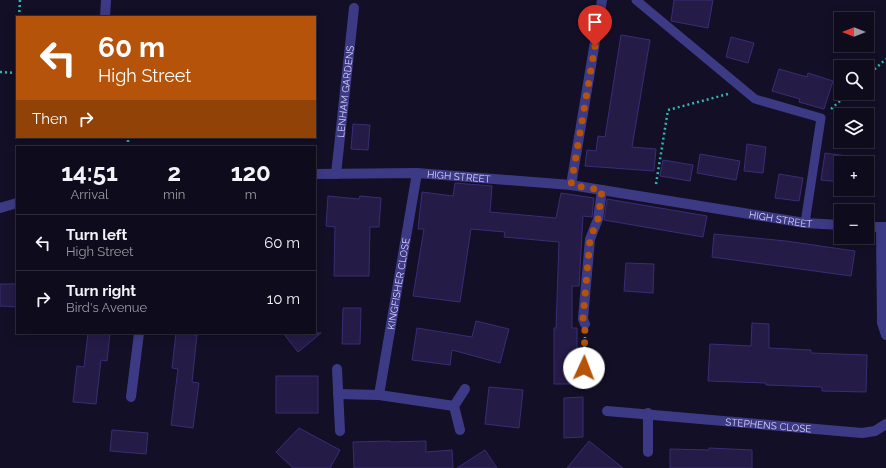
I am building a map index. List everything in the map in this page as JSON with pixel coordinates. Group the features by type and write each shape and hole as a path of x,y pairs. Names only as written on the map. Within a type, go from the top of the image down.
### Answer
{"street":[{"path":"105,16 106,0"},
{"path":"571,185 602,0"},
{"name":"LENHAM GARDENS","path":"336,174 354,8"},
{"name":"HIGH STREET","path":"316,174 417,173 571,185 805,223 834,225"},
{"name":"KINGFISHER CLOSE","path":"379,395 417,173"},
{"path":"585,324 583,319 590,239 598,219 602,190"},
{"path":"0,208 16,203"},
{"path":"883,228 882,323 886,335"},
{"path":"131,398 139,334"},
{"path":"337,369 340,431"},
{"path":"460,430 454,406 465,389"},
{"path":"338,394 379,395 454,406"},
{"name":"STEPHENS CLOSE","path":"607,410 862,433 875,431 886,424"},
{"path":"648,413 648,452"}],"lane":[{"path":"636,0 755,99 821,118 805,223"}],"path":[{"path":"19,16 20,0"},
{"path":"874,70 886,59"},
{"path":"0,72 16,73"},
{"path":"654,198 668,110 744,90"},
{"path":"821,118 841,100"},
{"path":"583,383 585,324"}],"building":[{"path":"674,0 713,0 708,28 671,21"},
{"path":"621,35 650,40 632,147 656,149 654,171 585,166 587,150 596,151 598,136 605,137"},
{"path":"731,37 754,43 748,63 726,57"},
{"path":"779,69 807,77 808,73 833,81 824,109 799,102 800,99 772,91"},
{"path":"353,124 370,125 368,150 351,149"},
{"path":"747,144 766,147 763,173 744,171"},
{"path":"825,153 848,156 834,156 834,181 821,180"},
{"path":"700,154 740,161 736,180 697,173"},
{"path":"663,160 693,165 690,181 660,176"},
{"path":"779,174 803,178 799,201 775,198"},
{"path":"455,183 492,186 490,212 556,218 561,193 594,198 592,217 583,216 579,286 572,286 572,328 577,328 577,384 554,384 554,328 556,328 559,242 504,237 505,232 471,229 460,302 413,296 424,229 418,229 422,192 453,196"},
{"path":"328,196 359,199 360,196 381,198 379,227 370,227 369,276 334,276 335,227 326,226"},
{"path":"607,199 707,216 703,237 604,220"},
{"path":"714,234 786,241 855,251 851,276 712,257"},
{"path":"626,263 654,264 653,293 624,291"},
{"path":"0,284 16,284 16,307 0,306"},
{"path":"343,308 361,308 360,344 342,344"},
{"path":"476,321 509,329 500,363 452,350 450,365 412,360 417,328 472,337"},
{"path":"752,323 769,324 769,348 811,350 811,353 867,355 866,392 822,391 822,387 708,381 710,344 751,346"},
{"path":"321,333 298,352 284,334"},
{"path":"88,334 110,334 107,361 101,360 96,404 73,402 77,366 84,367"},
{"path":"176,334 197,335 192,382 199,383 193,428 171,425 178,369 172,368"},
{"path":"276,376 318,376 318,413 276,413"},
{"path":"489,387 523,390 519,428 485,424"},
{"path":"583,397 583,437 564,438 564,398"},
{"path":"299,428 340,450 330,468 293,468 276,452"},
{"path":"112,430 148,433 146,454 110,451"},
{"path":"426,441 426,452 452,450 453,468 354,468 353,442"},
{"path":"589,441 623,468 567,468"},
{"path":"709,448 752,450 752,468 670,468 670,449 709,450"},
{"path":"485,450 497,468 457,468"}],"route":[{"path":"584,368 585,324 583,319 590,239 598,219 602,190 571,185 595,46"}]}
